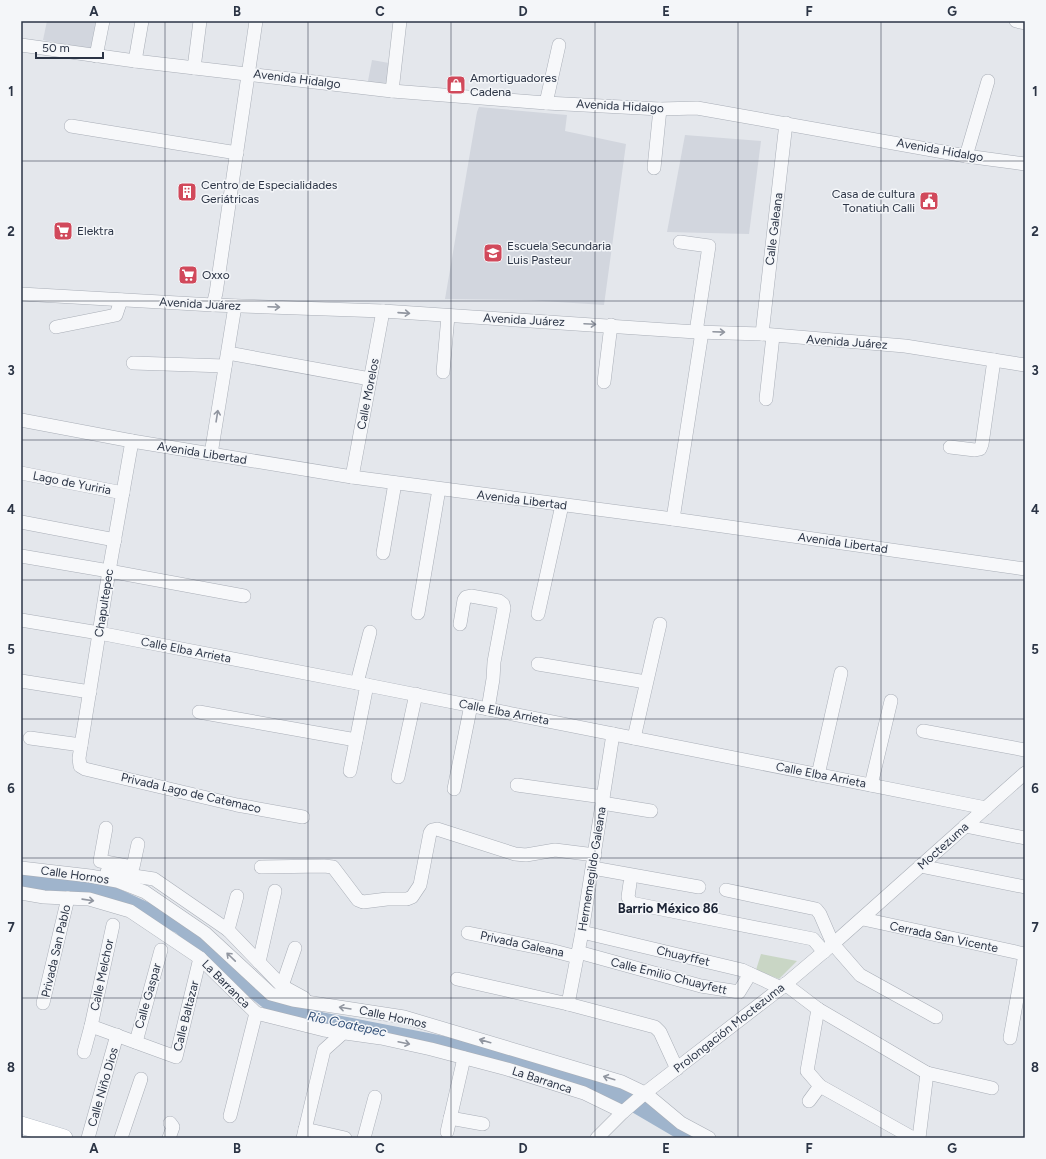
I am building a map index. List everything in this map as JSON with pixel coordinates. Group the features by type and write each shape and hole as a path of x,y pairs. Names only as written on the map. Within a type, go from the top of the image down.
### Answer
{"main road":[{"path":"25,1130 64,1138"}],"street":[{"path":"96,56 103,21"},
{"path":"135,61 142,21"},
{"path":"194,68 200,21"},
{"path":"213,305 256,21"},
{"path":"392,91 400,21"},
{"path":"1016,21 1025,23"},
{"name":"Avenida Hidalgo","path":"21,45 135,61 249,73 392,91 546,103 660,109 697,108 966,156 1025,164"},
{"path":"546,103 559,45"},
{"path":"966,156 988,81"},
{"path":"654,168 660,109"},
{"name":"Calle Galeana","path":"766,399 767,335 786,123"},
{"path":"71,126 237,153"},
{"path":"673,519 699,332 708,246 680,242"},
{"name":"Avenida Juárez","path":"21,294 213,305 383,311 699,332 767,335 905,346 1025,365"},
{"path":"56,327 116,315 121,300"},
{"path":"211,454 235,306"},
{"name":"Calle Morelos","path":"352,477 383,311"},
{"path":"443,372 448,316"},
{"path":"604,382 611,326"},
{"path":"228,353 370,379"},
{"path":"950,446 975,450 980,449 994,360"},
{"path":"133,364 225,366"},
{"name":"Avenida Libertad","path":"21,420 132,442 352,477 673,519 1025,569"},
{"name":"Chapultepec","path":"80,766 79,758 81,745 109,571 132,442"},
{"name":"Lago de Yuriria","path":"21,472 123,493"},
{"path":"383,553 395,483"},
{"path":"418,613 439,489"},
{"path":"538,614 562,505"},
{"path":"21,522 115,540"},
{"path":"21,556 244,596"},
{"path":"460,624 464,600 466,597 471,596 499,601 503,604 504,608 494,662 488,709"},
{"name":"Calle Elba Arrieta","path":"21,620 99,633 416,694 986,808"},
{"path":"634,738 660,624"},
{"path":"350,771 356,740 362,684 370,632"},
{"path":"538,664 646,682"},
{"path":"818,775 841,673"},
{"path":"21,681 90,692"},
{"path":"398,777 416,694"},
{"path":"871,785 891,701"},
{"path":"454,790 471,705"},
{"path":"200,712 356,740"},
{"path":"923,731 1025,750"},
{"name":"Hermemegildo Galeana","path":"568,1004 594,861 613,734"},
{"path":"30,738 81,745"},
{"name":"Privada Lago de Catemaco","path":"80,766 85,769 237,805 302,817"},
{"name":"Moctezuma","path":"863,919 920,866 1025,773"},
{"path":"517,785 602,800 651,812"},
{"path":"965,826 1025,838"},
{"path":"106,828 100,861 133,867 154,879 228,930 282,986 311,1002"},
{"path":"261,867 324,866 333,868 358,900 363,902 387,899 407,899 412,897 420,885 430,833 432,830 437,829 515,854 526,855 555,850 699,887"},
{"path":"133,867 138,844"},
{"path":"920,866 1025,887"},
{"name":"Calle Hornos","path":"21,868 90,876 117,881 145,892 205,933 271,994 293,1000 404,1017 622,1082 644,1094 681,1123 709,1138"},
{"path":"90,876 102,871 154,879"},
{"path":"630,883 628,898 631,903 813,939 828,948 860,975 936,1017"},
{"path":"726,890 816,909 820,914 828,948"},
{"path":"258,962 276,891"},
{"name":"La Barranca","path":"21,893 44,897 89,899 130,911 200,958 256,1013 324,1030 381,1038 431,1049 507,1069 584,1093 625,1111"},
{"path":"228,930 237,896"},
{"name":"Privada San Pablo","path":"43,1003 68,898"},
{"name":"Prolongación Moctezuma","path":"597,1138 644,1094 783,986 863,919"},
{"name":"Cerrada San Vicente","path":"863,919 1025,954"},
{"name":"Calle Melchor","path":"84,1052 113,925"},
{"name":"Privada Galeana","path":"468,932 550,950 578,954"},
{"name":"Chuayffet","path":"582,932 742,970 783,986 818,1009 927,1073 992,1088"},
{"path":"282,986 295,948"},
{"name":"Calle Gaspar","path":"136,1042 161,950"},
{"name":"Calle Emilio Chuayfett","path":"578,954 701,986 739,992 750,974"},
{"path":"1010,1038 1025,954"},
{"name":"Calle Baltazar","path":"91,1026 176,1057 200,958"},
{"path":"457,979 568,1004 655,1027 660,1032 677,1069"},
{"path":"818,1009 807,1071 820,1086 913,1138"},
{"path":"230,1116 256,1013"},
{"path":"343,1033 324,1050 304,1134 345,1138"},
{"name":"Calle Niño Dios","path":"88,1138 117,1035"},
{"path":"447,1132 464,1058"},
{"path":"919,1138 927,1073"},
{"path":"121,1138 141,1079"},
{"path":"809,1101 820,1086"},
{"path":"364,1138 375,1097"},
{"path":"450,1118 483,1124"},
{"path":"169,1138 173,1127 170,1122"}],"shaded area":[{"path":"47,21 99,21 93,50 43,40"},
{"path":"372,60 389,63 389,88 367,86"},
{"path":"479,107 567,115 565,131 626,144 604,305 527,300 445,299"},
{"path":"685,135 761,141 749,234 667,232"}],"green space":[{"path":"761,954 797,961 779,979 756,970"}],"waterway":[{"name":"Rio Coatepec","path":"21,880 105,891 180,926 237,977 275,1007 321,1020 529,1061 617,1094 692,1138"}],"place":[{"name":"Amortiguadores Cadena","path":"456,85"},
{"name":"Centro de Especialidades Geriátricas","path":"187,192"},
{"name":"Casa de cultura Tonatiuh Calli","path":"929,201"},
{"name":"Elektra","path":"63,231"},
{"name":"Escuela Secundaria Luis Pasteur","path":"493,253"},
{"name":"Oxxo","path":"188,275"}],"district":[{"name":"Barrio México 86","path":"668,908"}]}
